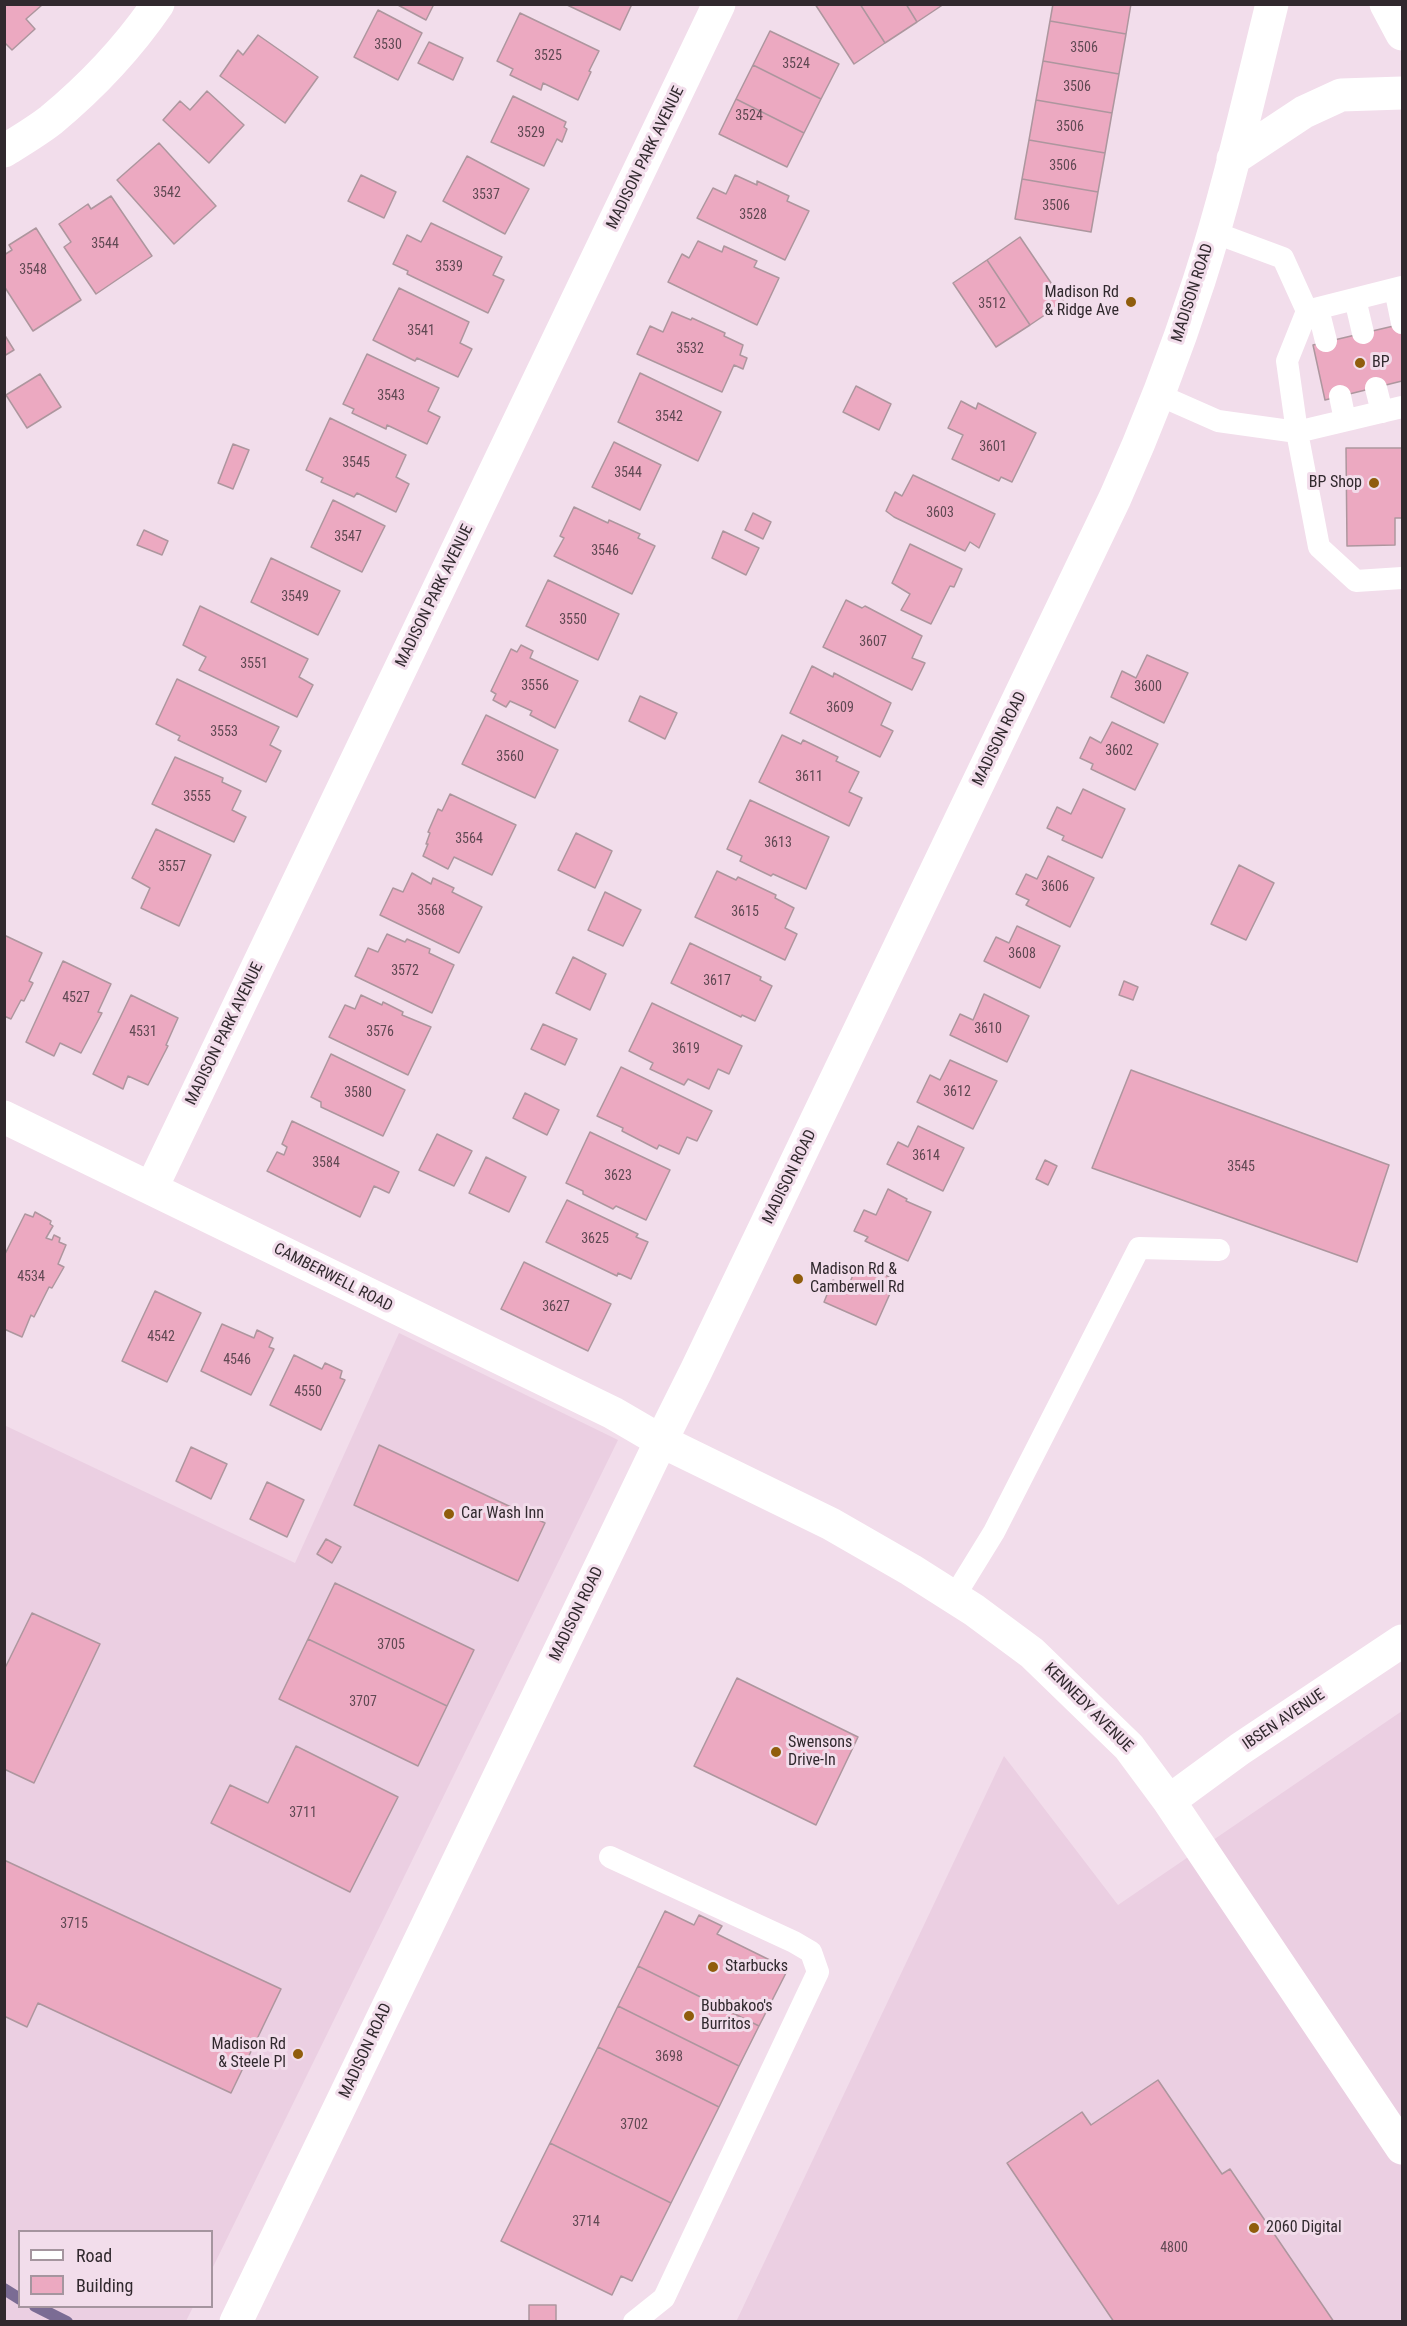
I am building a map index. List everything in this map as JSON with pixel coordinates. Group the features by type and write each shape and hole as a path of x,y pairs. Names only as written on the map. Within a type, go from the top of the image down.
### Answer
{"street":[{"path":"4,151 50,121 105,70 142,28 158,4"},
{"name":"MADISON PARK AVENUE","path":"152,1187 719,4"},
{"name":"MADISON ROAD","path":"239,2316 661,1441 702,1361 1115,498 1159,395 1199,280 1233,159 1272,4"},
{"path":"1386,4 1402,34"},
{"path":"1233,159 1304,112 1341,95 1402,93"},
{"name":"CAMBERWELL ROAD","path":"4,1117 152,1187 409,1316 613,1413 661,1441"},
{"name":"KENNEDY AVENUE","path":"661,1441 831,1524 954,1597 1032,1653 1129,1747 1169,1801 1402,2148"},
{"name":"IBSEN AVENUE","path":"1169,1801 1240,1749 1402,1641"}],"lane":[{"path":"1213,232 1283,258 1313,310 1326,341"},
{"path":"1402,323 1399,288 1313,310 1287,361 1297,432 1319,547 1356,581 1402,578"},
{"path":"1355,299 1363,333"},
{"path":"1159,395 1218,421 1297,432 1392,409 1376,388"},
{"path":"1340,396 1345,420"},
{"path":"954,1597 994,1532 1139,1248 1220,1250"},
{"path":"610,1857 794,1942 811,1953 818,1972 664,2298 634,2322"}],"shaded area":[{"path":"399,1333 618,1440 213,2267 213,2230 18,2230 18,2308 192,2308 186,2321 5,2321 4,1425 295,1563"},
{"path":"1402,1711 1402,2321 736,2322 1004,1756 1118,1905"}],"building":[{"path":"4,4 42,5 26,19 35,29 12,50 4,42"},
{"path":"396,4 434,4 426,20"},
{"path":"565,4 632,4 620,30"},
{"path":"815,4 860,4 885,43 854,64"},
{"path":"860,4 906,4 917,22 885,43"},
{"path":"906,4 944,4 917,22"},
{"path":"1053,4 1131,4 1126,34 1050,21"},
{"path":"378,10 422,33 398,80 354,57"},
{"path":"520,13 599,51 578,100 543,83 541,90 510,75 513,69 497,61"},
{"path":"1050,21 1126,34 1119,74 1043,61"},
{"path":"770,31 839,64 821,99 753,65"},
{"path":"258,35 318,77 285,123 220,76 238,50 243,55"},
{"path":"429,42 463,58 453,80 418,63"},
{"path":"1043,61 1119,74 1112,113 1036,100"},
{"path":"753,65 821,99 804,133 736,99"},
{"path":"207,91 244,125 209,163 163,120 180,101 190,110"},
{"path":"513,96 566,122 564,127 567,129 562,142 557,139 544,166 491,142"},
{"path":"736,99 804,133 787,167 719,134"},
{"path":"1036,100 1112,113 1105,153 1029,140"},
{"path":"1029,140 1105,153 1098,192 1022,179"},
{"path":"159,143 216,206 174,244 117,180"},
{"path":"467,156 529,189 505,234 443,201"},
{"path":"361,175 396,192 384,218 348,201"},
{"path":"735,175 757,185 757,181 789,196 787,201 809,211 785,260 697,218 713,188 726,194"},
{"path":"1022,179 1098,192 1091,232 1015,219"},
{"path":"111,196 152,256 96,294 64,247 71,242 59,224 88,204 91,209"},
{"path":"431,223 502,257 493,275 504,280 488,313 407,274 408,271 393,264 407,235 421,242"},
{"path":"36,228 81,300 33,331 4,286 4,255 12,250 9,245"},
{"path":"1020,237 1064,302 1030,325 987,260"},
{"path":"698,241 722,252 724,246 757,261 754,267 779,278 757,325 668,282 682,254 689,258"},
{"path":"987,260 1030,325 996,347 953,283"},
{"path":"399,288 469,322 460,343 472,349 458,377 417,358 415,361 373,340"},
{"path":"672,312 725,333 724,336 743,345 740,355 747,358 743,369 734,365 722,392 637,354 650,326 663,332"},
{"name":"BP","path":"1402,324 1402,381 1325,400 1313,345"},
{"path":"4,334 14,350 4,356"},
{"path":"367,354 439,388 428,411 440,417 427,444 387,425 386,429 352,413 354,409 343,404"},
{"path":"640,373 721,412 698,461 618,422"},
{"path":"40,374 61,407 27,428 6,395"},
{"path":"856,386 891,404 879,430 843,412"},
{"path":"961,401 976,409 978,403 1036,433 1012,482 1001,477 999,481 952,459 963,435 948,428"},
{"path":"330,418 406,455 396,477 409,484 396,512 357,493 354,497 321,482 323,478 306,470"},
{"path":"614,442 661,465 640,510 592,487"},
{"path":"233,444 249,450 233,489 218,483"},
{"name":"BP Shop","path":"1346,448 1402,448 1402,518 1395,518 1395,545 1347,546"},
{"path":"913,475 995,514 979,548 970,542 965,551 886,511 895,492 902,496"},
{"path":"333,500 385,526 362,572 311,547"},
{"path":"574,507 608,523 609,520 640,534 638,538 655,546 632,594 554,556 564,538 560,536"},
{"path":"753,513 771,522 763,539 745,530"},
{"path":"144,530 168,541 162,555 137,545"},
{"path":"723,531 759,548 746,575 712,558"},
{"path":"910,544 962,569 954,587 950,586 931,624 901,610 910,594 892,583"},
{"path":"271,558 340,591 318,635 251,602"},
{"path":"548,580 619,614 598,660 526,626"},
{"path":"846,600 862,608 865,606 922,636 912,658 925,663 912,690 823,647"},
{"path":"200,606 308,659 299,677 313,685 297,717 199,670 206,657 183,645"},
{"path":"521,645 533,651 530,658 578,681 555,728 530,715 532,711 510,701 506,707 493,700 496,694 491,691 511,649 517,652"},
{"path":"1147,655 1188,673 1164,723 1111,697 1122,671 1136,678"},
{"path":"812,666 833,677 834,673 891,703 881,725 893,731 880,757 790,713"},
{"path":"177,679 279,727 270,745 281,751 266,782 178,740 180,736 156,724"},
{"path":"640,696 677,713 665,739 629,721"},
{"path":"486,715 558,750 535,798 462,764"},
{"path":"1112,722 1158,744 1135,790 1091,769 1093,764 1080,758 1090,737 1101,743"},
{"path":"782,735 801,744 803,740 838,757 836,761 859,772 849,792 862,798 849,826 759,782"},
{"path":"175,757 223,778 222,782 241,791 232,810 246,817 234,842 152,804"},
{"path":"1083,789 1125,809 1102,858 1062,840 1064,836 1047,828 1057,807 1071,814"},
{"path":"450,794 516,825 492,875 454,857 448,869 423,856 428,844 426,844 430,833 428,832 438,809 442,811"},
{"path":"750,800 829,837 806,889 740,861 742,856 727,849"},
{"path":"156,829 211,855 179,926 141,908 150,888 132,878"},
{"path":"576,833 612,851 595,888 558,870"},
{"path":"1048,856 1094,878 1070,927 1026,905 1029,900 1016,894 1026,874 1037,879"},
{"path":"1239,865 1274,883 1246,940 1211,924"},
{"path":"717,871 736,880 738,877 776,895 775,898 794,908 785,928 797,934 785,960 695,917"},
{"path":"412,873 431,884 433,878 454,888 452,892 482,907 459,953 380,915 393,888 403,892"},
{"path":"605,892 641,910 623,946 588,930"},
{"path":"1017,926 1060,946 1040,988 984,961 996,937 1009,943"},
{"path":"387,934 405,942 407,939 430,949 429,953 454,965 432,1013 355,976 368,948 378,952"},
{"path":"4,935 42,953 29,981 33,983 11,1019 4,1016"},
{"path":"690,943 761,977 760,980 772,986 755,1021 742,1015 741,1017 671,983"},
{"path":"573,957 606,974 590,1010 556,993"},
{"path":"63,961 111,984 98,1012 102,1013 81,1053 60,1043 54,1056 26,1042"},
{"path":"1124,981 1138,987 1133,1000 1119,995"},
{"path":"984,994 1029,1016 1007,1062 950,1035 960,1014 973,1020"},
{"path":"131,995 178,1018 166,1045 168,1046 148,1085 128,1076 123,1089 93,1074"},
{"path":"361,995 382,1005 383,1002 403,1012 402,1015 431,1027 408,1075 329,1037 345,1005 355,1009"},
{"path":"652,1003 742,1046 729,1074 718,1069 709,1089 688,1079 684,1085 650,1069 653,1063 629,1051"},
{"path":"543,1024 577,1039 565,1065 531,1049"},
{"path":"331,1054 405,1090 383,1136 321,1107 321,1102 311,1097"},
{"path":"950,1060 997,1081 973,1129 917,1102 930,1075 940,1080"},
{"path":"621,1067 712,1111 697,1141 687,1137 679,1154 659,1145 657,1149 622,1131 623,1128 597,1116"},
{"path":"1131,1070 1389,1165 1357,1262 1092,1168"},
{"path":"525,1093 559,1110 547,1135 513,1118"},
{"path":"292,1121 399,1172 389,1193 374,1186 360,1217 267,1171 277,1152 284,1155 287,1147 282,1144"},
{"path":"918,1126 964,1148 943,1191 887,1164 898,1142 908,1147"},
{"path":"590,1132 670,1170 646,1220 616,1206 613,1209 566,1183"},
{"path":"437,1134 472,1151 454,1186 419,1170"},
{"path":"486,1157 526,1177 509,1212 469,1193"},
{"path":"1045,1160 1057,1166 1048,1185 1036,1179"},
{"path":"888,1189 907,1199 906,1201 931,1212 908,1261 865,1241 868,1237 854,1231 864,1210 876,1215"},
{"path":"567,1200 638,1234 636,1237 648,1242 631,1279 618,1273 617,1276 546,1242"},
{"path":"35,1212 51,1221 50,1224 53,1226 46,1238 52,1240 54,1235 60,1238 59,1242 66,1245 58,1264 64,1267 52,1288 49,1287 34,1317 31,1315 22,1337 4,1329 4,1256 25,1214 33,1217"},
{"path":"524,1262 611,1304 588,1351 501,1309"},
{"path":"858,1263 896,1280 876,1325 824,1302 833,1280 848,1287"},
{"path":"155,1291 201,1313 167,1382 122,1361"},
{"path":"222,1324 254,1338 257,1330 273,1338 269,1347 274,1349 251,1395 201,1371"},
{"path":"294,1355 322,1369 325,1363 342,1371 340,1378 345,1380 321,1430 270,1405"},
{"name":"Car Wash Inn","path":"379,1445 545,1523 518,1581 354,1505"},
{"path":"191,1447 227,1464 211,1499 176,1481"},
{"path":"267,1482 304,1500 287,1537 250,1519"},
{"path":"326,1539 341,1547 332,1563 317,1554"},
{"path":"335,1583 474,1650 447,1706 308,1639"},
{"path":"32,1613 100,1644 34,1783 4,1769 4,1670"},
{"path":"308,1639 447,1706 418,1766 279,1699"},
{"name":"Swensons Drive-In","path":"737,1678 858,1737 816,1825 694,1766"},
{"path":"296,1746 398,1797 350,1892 211,1823 230,1785 268,1803"},
{"path":"4,1860 281,1989 231,2093 38,2003 27,2027 4,2016"},
{"name":"Starbucks","path":"665,1911 694,1925 699,1915 722,1926 717,1934 788,1969 759,2026 638,1966"},
{"name":"Bubbakoo's Burritos","path":"638,1966 759,2026 739,2066 618,2006"},
{"path":"618,2006 739,2066 719,2107 598,2047"},
{"path":"598,2047 719,2107 671,2203 550,2143"},
{"path":"1158,2080 1222,2174 1230,2169 1334,2322 1114,2322 1007,2163 1082,2112 1091,2125"},
{"path":"550,2143 671,2203 632,2281 621,2276 612,2295 501,2241"},
{"path":"529,2305 556,2305 556,2322 529,2322"}],"waterway":[{"path":"4,2289 18,2298"},
{"path":"39,2308 67,2322"}],"place":[{"name":"Madison Rd & Ridge Ave","path":"1131,302"},
{"name":"BP","path":"1360,363"},
{"name":"BP Shop","path":"1374,483"},
{"name":"Madison Rd & Camberwell Rd","path":"798,1279"},
{"name":"Car Wash Inn","path":"449,1514"},
{"name":"Swensons Drive-In","path":"776,1752"},
{"name":"Starbucks","path":"713,1967"},
{"name":"Bubbakoo's Burritos","path":"689,2016"},
{"name":"Madison Rd & Steele Pl","path":"298,2054"},
{"name":"2060 Digital","path":"1254,2228"}]}
